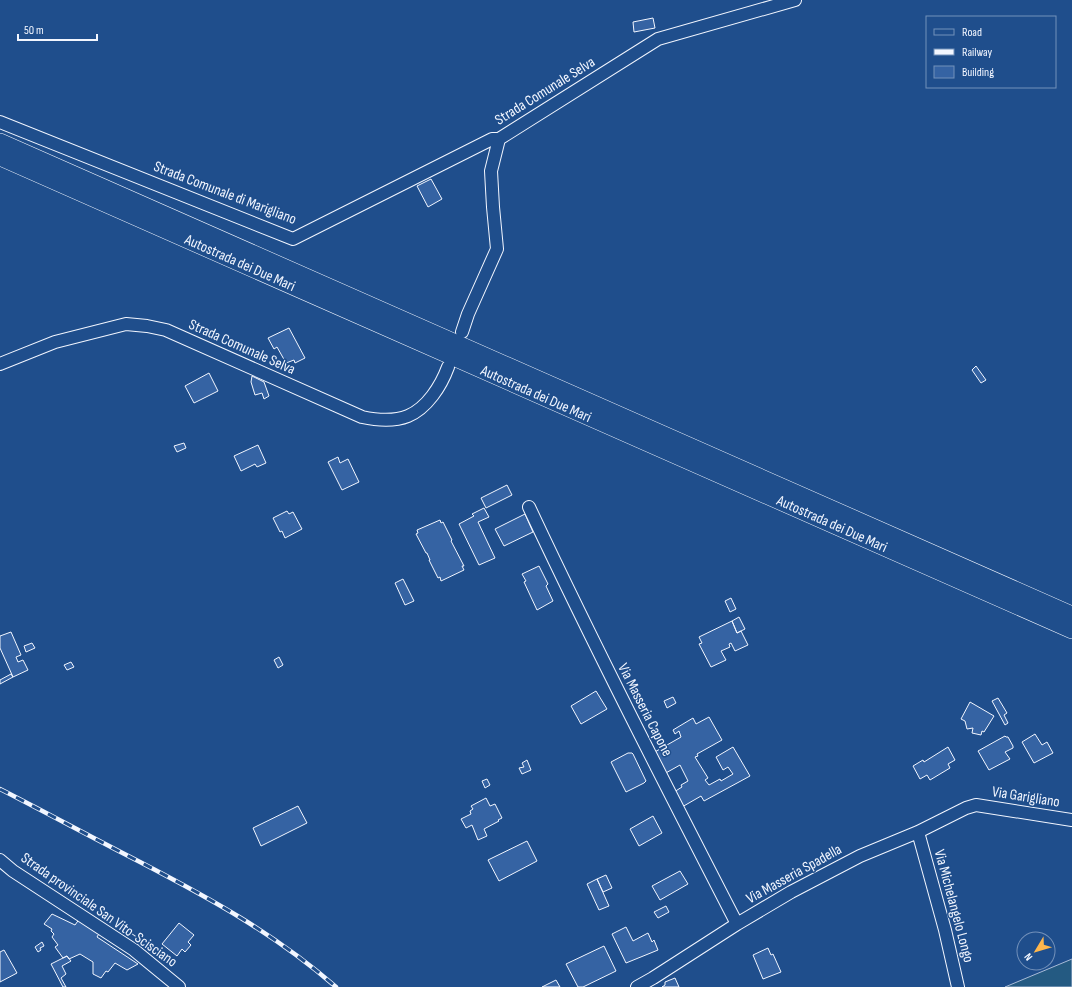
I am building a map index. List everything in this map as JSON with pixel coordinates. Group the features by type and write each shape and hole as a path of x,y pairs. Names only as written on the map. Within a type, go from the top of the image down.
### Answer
{"highway":[{"name":"Autostrada dei Due Mari","path":"0,142 1072,615"},
{"name":"Autostrada dei Due Mari","path":"0,157 1072,630"}],"street":[{"name":"Strada Comunale Selva","path":"462,332 497,249 491,171 499,139 658,39 795,0"},
{"name":"Strada Comunale di Marigliano","path":"0,122 294,239 492,139 499,139"},
{"name":"Strada Comunale Selva","path":"0,364 55,342 126,324 147,326 166,330 362,417 378,420 395,419 408,416 424,405 437,390 445,377 448,367"},
{"name":"Via Masseria Capone","path":"529,507 644,743 737,924"},
{"name":"Via Masseria Spadella","path":"637,987 791,892 860,856 918,832 966,808 976,805"},
{"name":"Via Garigliano","path":"976,805 1072,820"},
{"name":"Via Michelangelo Longo","path":"918,832 945,930 958,987"},
{"name":"Strada provinciale San Vito-Scisciano","path":"0,860 13,871 134,950 179,987"}],"shaded area":[{"path":"1072,959 1072,987 1005,987 1043,971 1056,971 1056,966"}],"building":[{"path":"653,18 655,28 634,32 633,22"},
{"path":"431,179 442,199 428,207 417,186"},
{"path":"289,328 305,358 295,363 294,360 286,363 277,347 274,349 268,338"},
{"path":"976,366 986,380 981,383 972,370"},
{"path":"209,373 218,391 194,403 185,386"},
{"path":"252,376 264,382 269,396 264,399 262,393 255,395 251,382"},
{"path":"184,443 186,448 177,452 174,446"},
{"path":"258,445 266,463 257,467 255,464 241,471 234,456"},
{"path":"338,457 340,463 348,459 359,482 342,490 328,462"},
{"path":"507,485 512,495 486,508 481,498"},
{"path":"484,508 489,517 478,522 495,558 479,565 459,524 474,516 472,514"},
{"path":"287,511 289,514 293,512 302,529 285,538 282,531 280,532 273,518"},
{"path":"525,514 533,532 504,546 495,529"},
{"path":"440,520 441,523 443,522 464,566 462,566 464,570 441,581 440,577 438,578 427,553 416,534 418,533 417,530"},
{"path":"539,566 548,584 546,586 553,601 537,610 524,582 526,581 522,574"},
{"path":"403,579 414,601 405,605 395,583"},
{"path":"731,598 736,609 730,612 725,601"},
{"path":"739,617 745,629 737,633 732,621"},
{"path":"732,621 737,633 741,631 748,645 735,651 731,643 729,644 730,647 721,651 726,660 711,667 699,644 702,643 699,637"},
{"path":"11,632 21,655 16,657 18,662 23,660 28,670 13,677 0,648 0,636"},
{"path":"32,643 35,648 26,652 24,646"},
{"path":"279,657 283,665 278,668 274,660"},
{"path":"71,662 74,667 67,670 64,665"},
{"path":"11,674 13,677 0,684 0,680"},
{"path":"596,691 607,709 581,724 571,706"},
{"path":"673,697 676,703 667,708 664,701"},
{"path":"998,698 1007,713 1004,715 1008,723 1005,725 992,701"},
{"path":"970,702 994,716 984,732 982,731 981,735 972,733 973,728 967,729 965,721 961,719"},
{"path":"709,717 722,740 697,754 698,756 695,757 708,778 705,780 709,785 720,779 721,781 733,774 728,767 723,770 716,757 733,747 750,776 704,801 701,796 682,807 674,792 688,781 680,765 664,774 653,753 681,737 679,731 675,734 673,730 693,718 696,724"},
{"path":"1035,734 1042,745 1047,742 1053,753 1034,763 1022,742"},
{"path":"1005,736 1008,737 1013,746 1013,748 1005,752 1010,759 989,770 978,751"},
{"path":"948,747 955,760 948,764 950,768 930,780 927,775 920,779 913,766 923,760 924,762"},
{"path":"628,753 633,754 646,781 626,792 611,762"},
{"path":"527,760 531,770 522,774 519,768 524,767 522,763"},
{"path":"487,779 490,785 485,788 482,781"},
{"path":"486,798 490,806 495,804 502,818 484,829 487,836 478,840 472,825 466,828 461,819 471,814 470,811 473,809 471,806"},
{"path":"298,806 307,823 261,846 253,828"},
{"path":"653,816 662,833 639,846 630,829"},
{"path":"527,841 537,861 499,881 488,860"},
{"path":"680,871 688,884 660,900 652,886"},
{"path":"606,875 612,888 603,892 597,879"},
{"path":"597,879 609,906 599,910 587,884"},
{"path":"666,906 669,912 658,918 654,912"},
{"path":"52,914 75,925 80,918 100,932 97,937 138,964 127,970 115,963 101,978 93,974 93,962 80,954 69,959 67,956 63,958 55,947 58,945 52,937 54,934 51,931 52,929 44,924"},
{"path":"179,923 194,935 188,942 191,945 185,952 182,949 177,956 162,944"},
{"path":"626,927 633,941 648,933 652,942 654,940 658,950 626,963 612,934"},
{"path":"42,942 44,946 40,948 41,950 38,952 35,947"},
{"path":"604,946 616,971 583,987 578,987 566,964"},
{"path":"768,948 771,955 773,954 781,972 763,979 753,955"},
{"path":"4,950 17,973 0,982 0,952"},
{"path":"67,956 71,961 62,966 66,974 61,978 66,987 63,987 51,964"},
{"path":"675,978 679,987 662,987 665,985 665,982"},
{"path":"556,980 560,987 542,987"}],"railway":[{"path":"0,789 166,876 242,918 290,950 336,987"}]}
